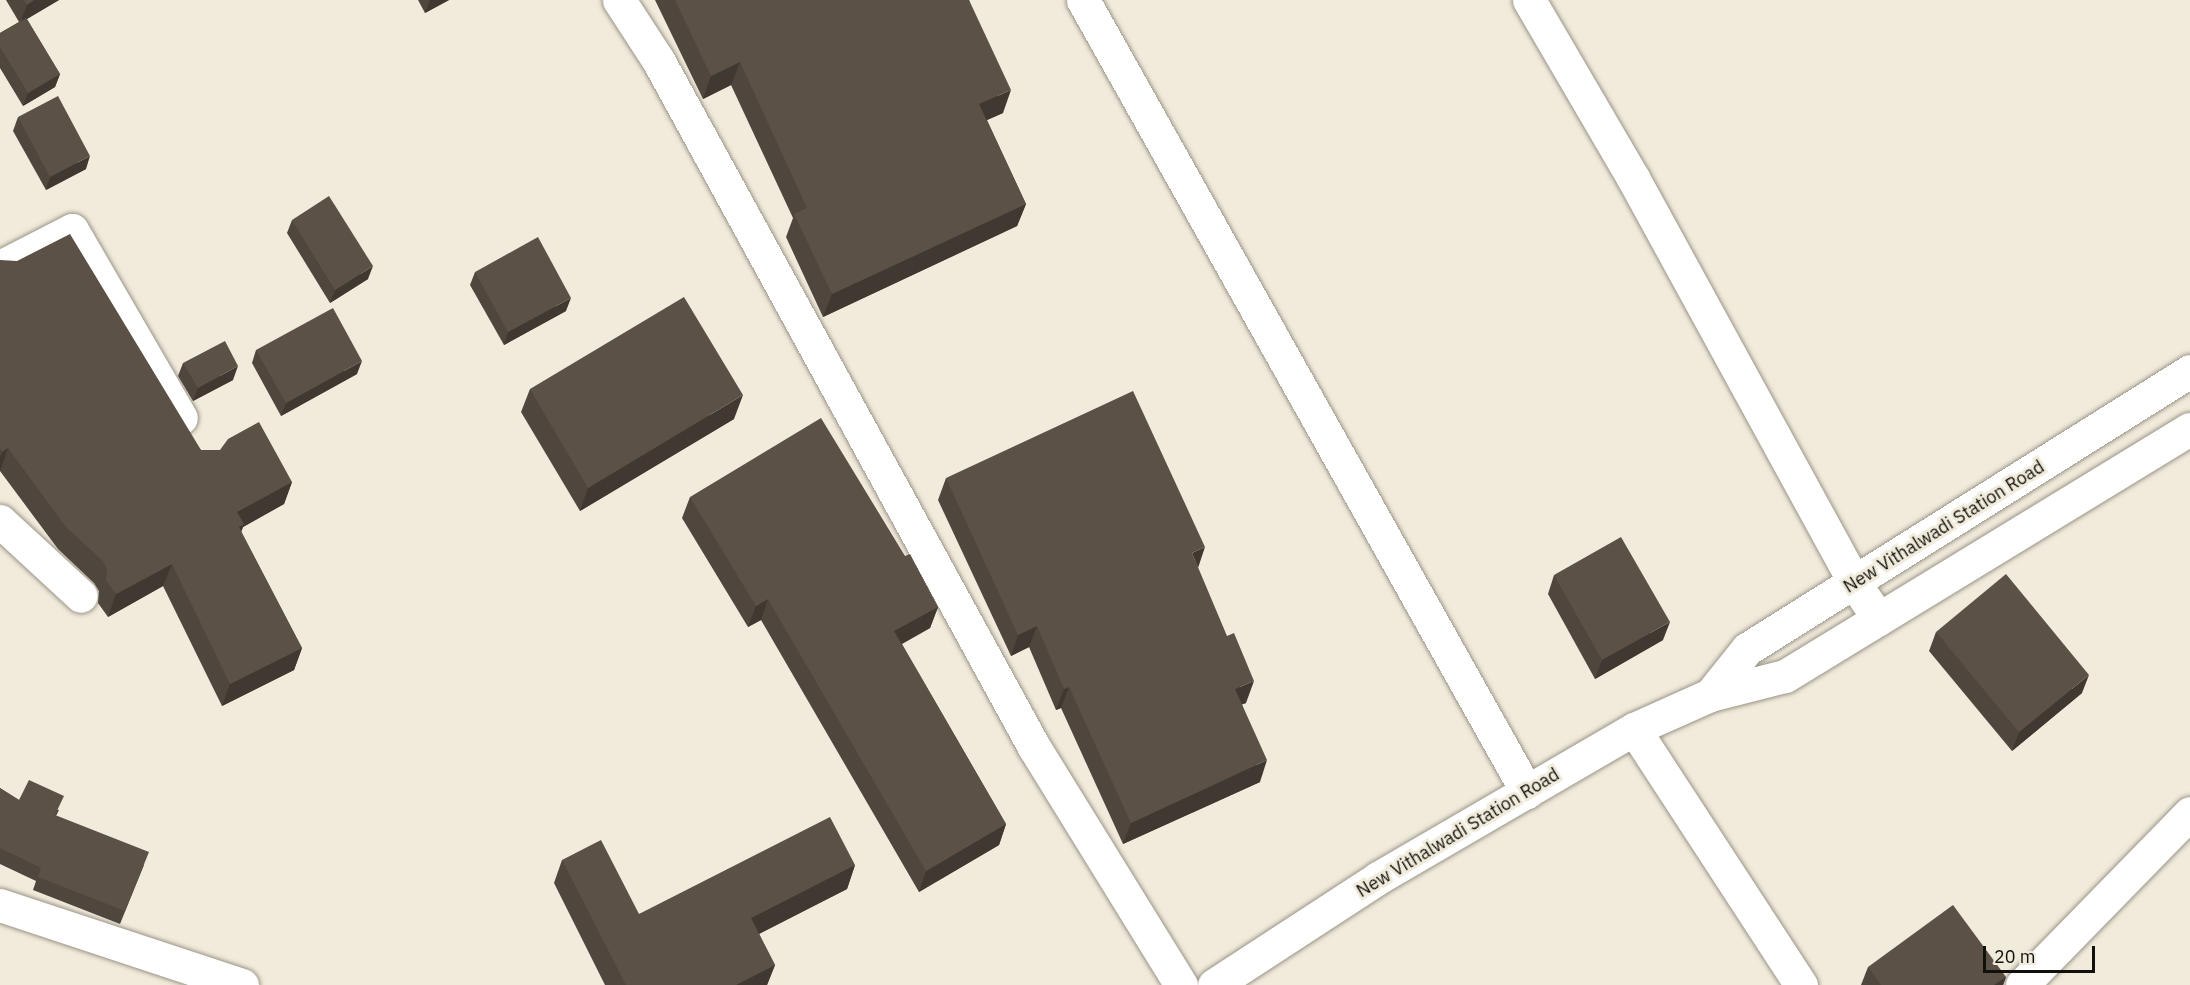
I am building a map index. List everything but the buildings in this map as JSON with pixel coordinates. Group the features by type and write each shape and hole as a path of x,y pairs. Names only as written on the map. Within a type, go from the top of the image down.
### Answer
{"street":[{"path":"619,0 658,60 1034,747 1181,985"},
{"path":"1083,0 1527,792"},
{"path":"1529,0 1633,178 1855,585 1879,619"},
{"path":"0,267 72,230 197,446"},
{"name":"New Vithalwadi Station Road","path":"1710,695 1747,649 1855,585 2190,371"},
{"name":"New Vithalwadi Station Road","path":"1214,985 1378,878 1635,729 1710,695 1785,676 2190,429"},
{"path":"0,521 81,596"},
{"path":"1635,729 1801,985"},
{"path":"2022,985 2190,813"},
{"path":"0,906 242,985"}]}
